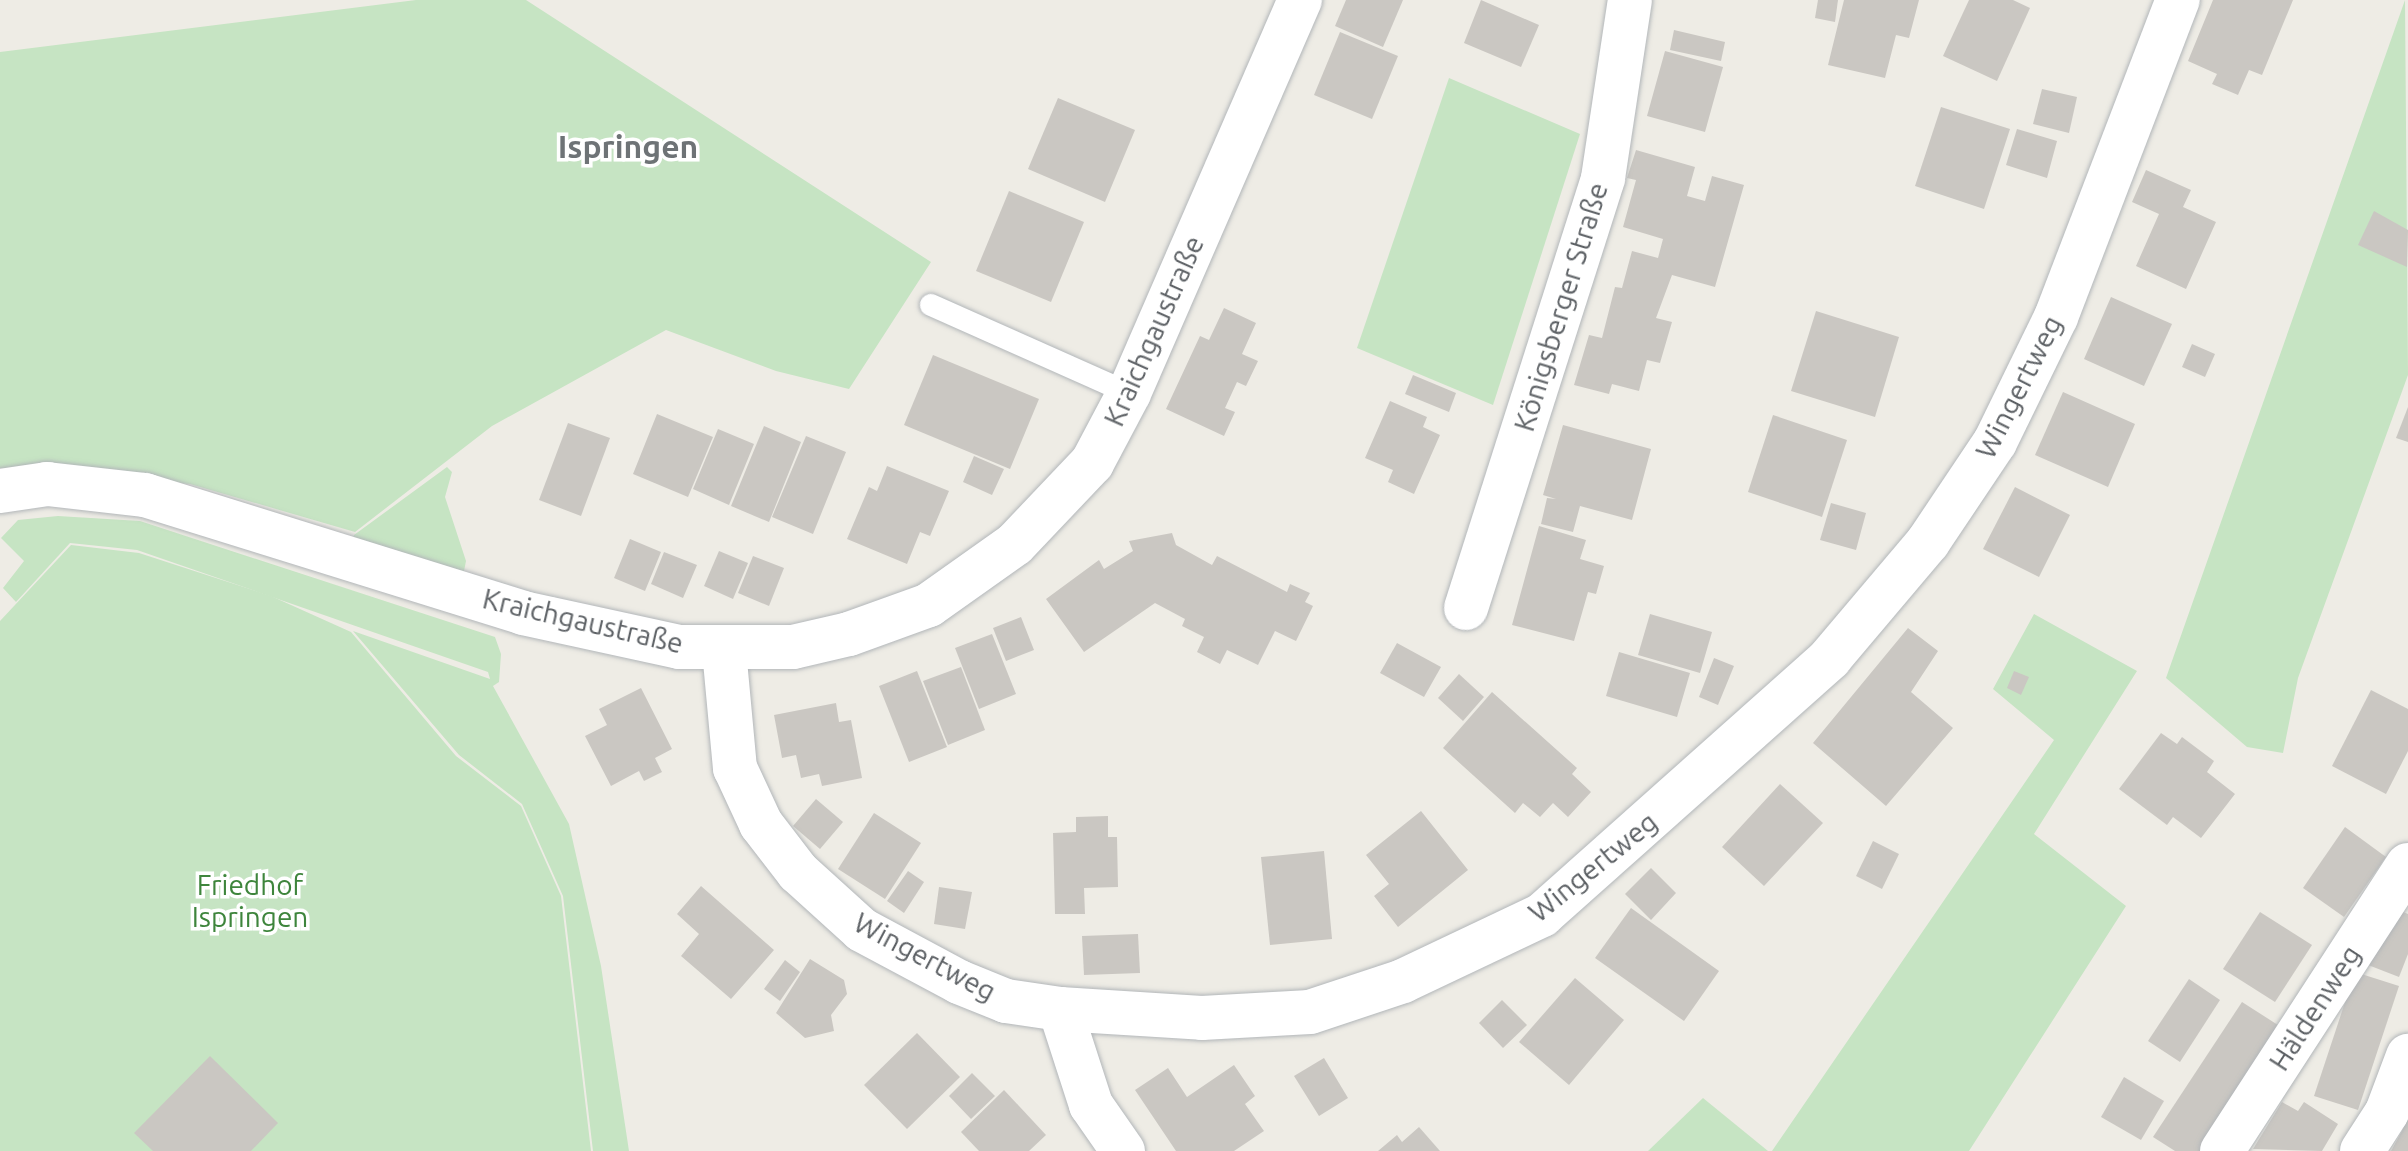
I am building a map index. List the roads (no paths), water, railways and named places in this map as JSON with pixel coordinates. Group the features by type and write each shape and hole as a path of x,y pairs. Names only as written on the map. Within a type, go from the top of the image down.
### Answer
{"street":[{"name":"Kraichgaustraße","path":"0,491 47,484 145,495 523,613 679,647 724,650 793,647 849,634 929,605 973,579 1015,544 1092,463 1129,393 1300,0"},
{"name":"Königsberger Straße","path":"1466,608 1603,178 1630,0"},
{"name":"Wingertweg","path":"724,650 735,768 761,824 798,872 862,930 959,982 1006,1001 1060,1009 1202,1018 1310,1012 1403,981 1542,915 1670,804 1830,658 1928,542 1995,442 2056,317 2178,0"},
{"name":"Häldenweg","path":"2222,1151 2408,865"},
{"path":"1060,1009 1091,1105 1123,1151"},
{"path":"2362,1151 2387,1112 2408,1056"}],"lane":[{"path":"931,305 1129,393"}],"district":[{"name":"Ispringen","path":"628,146"}],"park label":[{"name":"Friedhof Ispringen","path":"250,901"}]}
